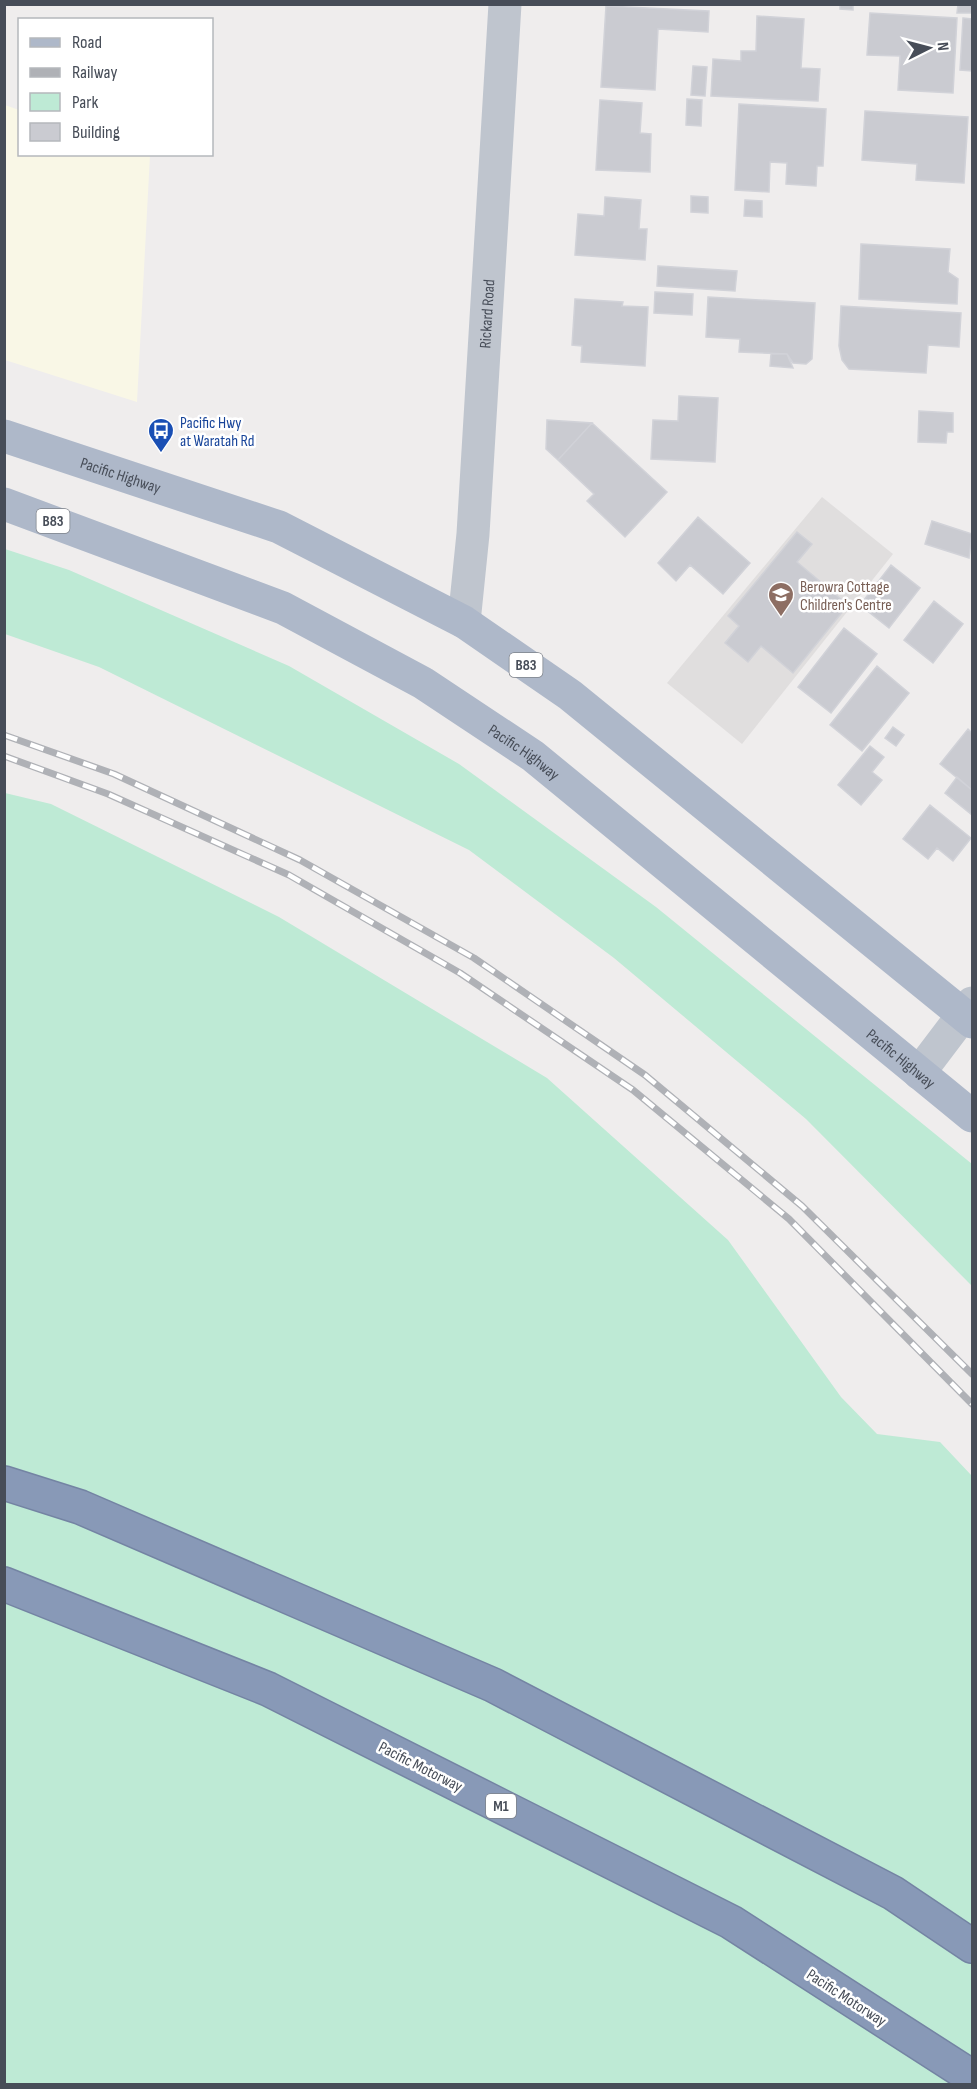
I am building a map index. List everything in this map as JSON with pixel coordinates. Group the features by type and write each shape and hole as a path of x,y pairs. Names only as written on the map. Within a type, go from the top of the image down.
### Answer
{"highway":[{"path":"4,1483 80,1507 493,1685 893,1893 972,1946"},
{"name":"Pacific Motorway","path":"4,1584 268,1689 720,1917 972,2077"}],"main road":[{"name":"Pacific Highway","path":"4,436 279,527 464,622 570,695 970,1013"},
{"name":"Pacific Highway","path":"4,504 282,608 423,683 533,756 972,1116"}],"street":[{"name":"Rickard Road","path":"464,622 473,534 505,4"},
{"path":"919,1073 970,1013"}],"shaded area":[{"path":"5,105 18,110 18,156 150,156 137,402 5,360"},
{"name":"Berowra Cottage Children's Centre","path":"822,497 893,554 742,744 667,683"}],"green space":[{"path":"5,549 69,570 289,666 459,764 656,907 972,1164 972,1286 806,1119 614,958 469,850 99,667 5,634"},
{"path":"5,793 51,804 279,917 547,1078 728,1240 841,1397 877,1434 940,1442 972,1476 972,2084 5,2084"}],"building":[{"path":"840,4 853,4 853,10 840,9"},
{"path":"958,4 972,4 972,13 957,13"},
{"path":"606,6 709,11 708,32 658,29 655,90 601,87"},
{"path":"870,13 957,18 953,93 898,90 900,56 867,55"},
{"path":"757,16 804,19 801,68 820,69 818,101 711,96 713,59 741,61 741,51 756,51"},
{"path":"963,18 972,19 972,71 960,70"},
{"path":"693,66 707,67 705,96 691,95"},
{"path":"687,99 702,100 701,126 686,125"},
{"path":"600,100 642,103 640,133 651,134 650,172 596,170"},
{"path":"739,104 826,109 823,166 817,166 816,186 786,184 787,163 770,162 769,192 735,190"},
{"path":"865,111 968,117 964,183 916,180 917,164 862,160"},
{"path":"691,196 708,197 708,213 691,212"},
{"path":"605,197 641,200 639,229 647,229 645,260 575,255 578,214 604,216"},
{"path":"745,200 762,201 762,217 744,216"},
{"path":"861,244 950,249 948,272 958,279 957,304 859,299"},
{"path":"658,266 737,271 735,291 657,286"},
{"path":"655,292 693,294 692,315 654,313"},
{"path":"708,297 815,303 812,359 806,364 793,363 787,354 739,352 740,339 706,337"},
{"path":"575,299 623,302 622,306 648,307 645,366 581,362 582,346 572,345"},
{"path":"841,306 961,313 959,347 928,345 926,373 849,369 842,360 839,346"},
{"path":"771,354 787,354 793,368 770,366"},
{"path":"679,396 718,398 715,462 651,459 653,420 678,421"},
{"path":"919,411 953,413 953,432 947,432 946,443 918,442"},
{"path":"547,420 592,423 558,460 546,449"},
{"path":"592,423 667,492 625,537 587,501 594,494 558,460"},
{"path":"698,517 750,563 723,594 690,565 676,581 658,563"},
{"path":"932,521 972,534 969,558 925,544"},
{"path":"797,532 812,544 797,562 848,605 793,673 761,646 748,662 725,643 739,626 728,616"},
{"path":"891,565 920,588 889,628 860,605"},
{"path":"934,601 963,624 933,663 904,640"},
{"path":"844,628 877,654 831,713 798,687"},
{"path":"877,666 909,693 862,751 830,725"},
{"path":"893,727 904,735 896,746 885,738"},
{"path":"968,729 972,733 972,790 940,764"},
{"path":"870,746 884,757 872,772 882,780 861,805 838,785"},
{"path":"957,777 972,790 972,815 945,793"},
{"path":"930,805 971,838 953,861 937,848 928,859 903,839"}],"railway":[{"path":"4,735 114,774 300,860 474,958 645,1075 802,1206 972,1374"},
{"path":"4,756 108,794 289,875 460,973 633,1090 789,1219 972,1404"}],"place":[{"name":"Pacific Hwy at Waratah Rd","path":"161,454"},
{"name":"Berowra Cottage Children's Centre","path":"781,618"}]}
